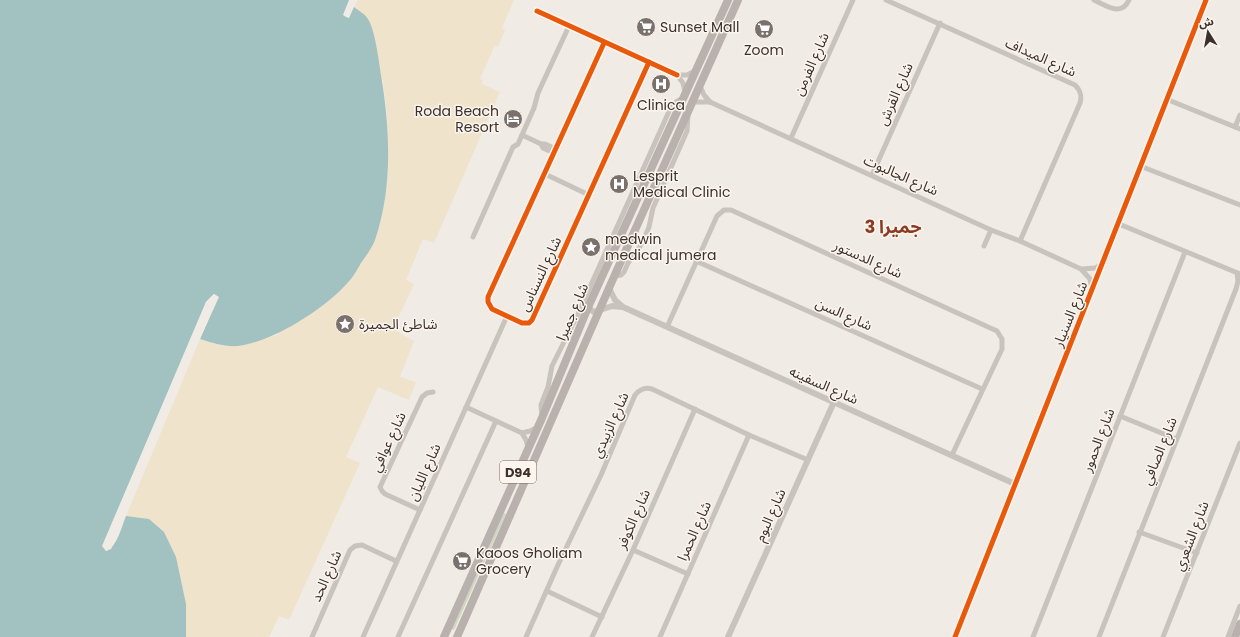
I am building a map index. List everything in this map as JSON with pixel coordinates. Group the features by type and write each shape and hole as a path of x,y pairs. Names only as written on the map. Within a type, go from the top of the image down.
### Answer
{"main road":[{"name":"شارع جميرا","path":"444,637 542,418 589,306 728,0"},
{"name":"شارع جميرا","path":"457,637 589,334 738,0"},
{"path":"578,331 582,328 586,328 589,334"}],"street":[{"name":"شارع الفرمن","path":"791,138 853,0"},
{"name":"شارع الميداف","path":"886,0 1076,85 1081,93 1080,103 1020,241"},
{"path":"1094,0 1118,10 1127,5 1130,0"},
{"name":"شارع السنيار","path":"957,637 1206,0"},
{"path":"537,11 604,43 677,75 687,75 696,71"},
{"name":"شارع القرش","path":"872,175 940,24"},
{"path":"473,237 513,147 518,144 534,108 538,93 569,26"},
{"name":"شارع النسناس","path":"604,43 488,297 488,302 492,309 522,323 529,323 532,320 649,62"},
{"path":"542,418 541,405 548,387 552,366 574,323 671,107 684,96 683,83 677,75"},
{"path":"700,86 704,95 710,102"},
{"path":"1166,100 1238,128 1240,115"},
{"name":"شارع الجالبوت","path":"692,102 710,102 991,230 1020,241 1081,269"},
{"path":"522,135 541,144 543,148 555,151"},
{"path":"1140,166 1240,206"},
{"path":"545,174 589,195"},
{"name":"شارع الدستور","path":"667,327 718,213 724,210 731,210 997,330 1002,339 1002,349 952,454"},
{"path":"1119,224 1239,273"},
{"path":"984,246 991,230"},
{"name":"شارع الحمور","path":"1033,637 1185,252"},
{"name":"شارع السن","path":"696,261 982,390"},
{"path":"1081,269 1092,269 1104,262"},
{"path":"1081,269 1090,279 1092,291"},
{"name":"شارع الصافي","path":"1099,637 1139,532 1236,289 1239,273"},
{"name":"شارع السفينه","path":"610,288 615,300 624,307 1016,484"},
{"name":"شارع السفينه","path":"589,306 596,312 612,306 624,307"},
{"name":"شارع الليان","path":"363,637 507,316"},
{"name":"شارع الزبيدي","path":"526,637 637,392 646,388 652,389 749,435 808,460"},
{"name":"شارع عوافي","path":"420,510 385,494 380,487 422,397 427,393 433,392"},
{"name":"شارع البوم","path":"728,637 834,402"},
{"path":"466,408 522,433 528,448"},
{"name":"شارع الكوفر","path":"592,637 633,550 694,409"},
{"path":"1120,416 1176,439"},
{"path":"398,637 496,421"},
{"path":"522,433 538,427"},
{"name":"شارع الحمرا","path":"660,637 749,435"},
{"name":"شارع الشعري","path":"1163,637 1240,443"},
{"path":"1139,532 1197,553"},
{"name":"شارع الحد","path":"312,637 349,552 353,547 362,545 396,561"},
{"path":"633,550 688,574"},
{"path":"547,591 602,616"},
{"path":"1235,631 1240,606"}],"green space":[{"path":"504,513 506,514 454,630 451,629"}],"sand":[{"name":"شاطئ الجميرة","path":"358,0 514,0 502,28 505,30 498,47 495,45 480,79 483,80 482,84 500,92 434,243 423,239 406,280 414,284 393,329 414,341 400,377 416,382 409,400 378,387 346,457 360,463 289,620 279,616 269,637 186,637 186,604 149,519 126,516 200,339 216,344 275,336 329,300 352,278 374,242 383,210 387,181 387,115 383,81 362,13 354,7"}],"water":[{"path":"0,0 349,0 343,15 349,18 354,7 367,17 373,30 384,95 388,137 388,158 385,199 381,220 372,246 351,279 332,298 295,324 275,335 238,346 229,346 200,339 218,297 214,294 206,302 103,546 106,551 113,545 119,536 126,516 149,519 164,532 176,557 186,604 186,637 0,637"}],"pier":[{"path":"214,294 219,297 199,341 198,338 216,298 214,297 208,303 105,546 107,549 110,547 124,515 126,514 116,540 111,549 106,551 102,546 206,302"}],"cycle path":[{"path":"955,637 1206,0"},
{"path":"537,11 677,75"},
{"path":"604,43 488,297 488,302 492,309 522,323 529,323 532,320 649,62"}],"place":[{"name":"Sunset Mall","path":"646,27"},
{"name":"Zoom","path":"764,29"},
{"name":"Clinica","path":"661,84"},
{"name":"Roda Beach Resort","path":"513,119"},
{"name":"Lesprit Medical Clinic","path":"619,184"},
{"name":"medwin medical jumera","path":"591,247"},
{"name":"شاطئ الجميرة","path":"345,324"},
{"name":"Kaoos Gholiam Grocery","path":"462,561"}],"district":[{"name":"جميرا 3","path":"893,227"}]}
